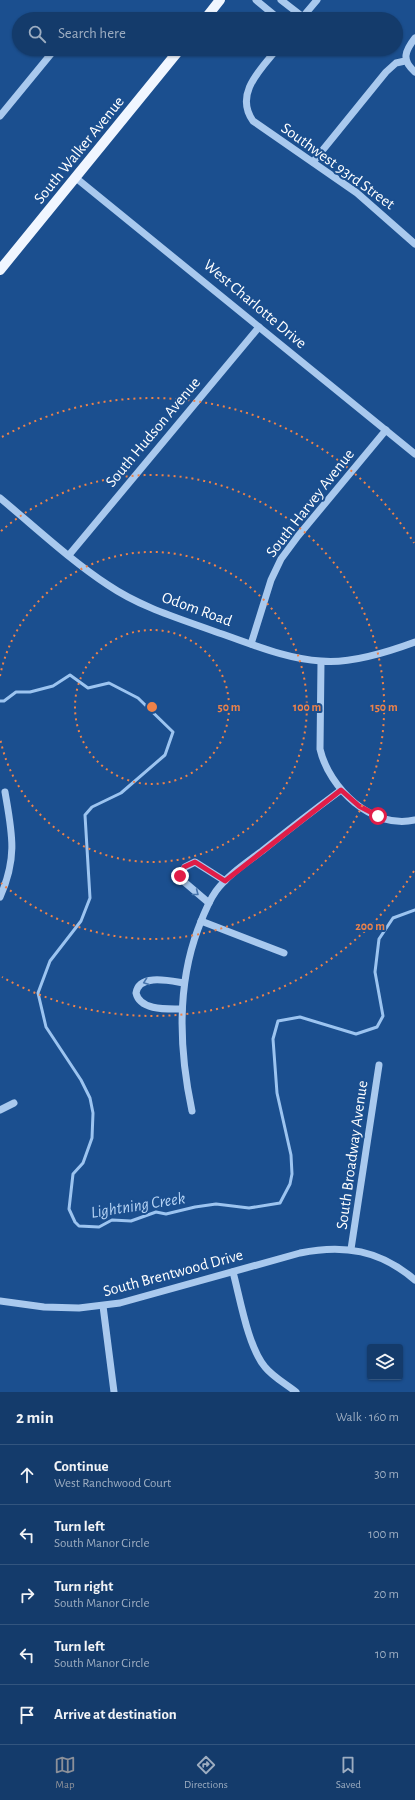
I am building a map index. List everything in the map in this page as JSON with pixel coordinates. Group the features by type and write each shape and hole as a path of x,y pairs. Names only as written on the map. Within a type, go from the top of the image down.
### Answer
{"main road":[{"path":"211,12 220,0"},
{"name":"South Walker Avenue","path":"0,270 174,56"}],"street":[{"path":"256,0 271,12"},
{"path":"281,0 295,12"},
{"path":"307,12 317,0"},
{"path":"405,61 407,50 415,38"},
{"path":"0,116 49,56"},
{"name":"Southwest 93rd Street","path":"271,56 257,74 249,88 246,98 247,110 257,125 357,193 415,244"},
{"path":"405,61 415,72"},
{"path":"313,162 386,72 396,63 405,61"},
{"name":"West Charlotte Drive","path":"76,178 415,454"},
{"name":"South Hudson Avenue","path":"69,555 259,327"},
{"name":"South Harvey Avenue","path":"251,644 271,580 281,560 298,536 386,430"},
{"name":"Odom Road","path":"0,498 69,555 131,600 251,644 291,656 321,662 364,656 415,642"},
{"path":"321,662 320,749 327,770 341,790 359,806 378,816 396,822 415,820"},
{"path":"192,1111 184,1070 182,1010 184,983 194,940 209,903 225,881 341,790"},
{"path":"0,897 13,853 12,835 5,792"},
{"path":"209,903 182,880 180,876 184,867 195,862 225,881"},
{"path":"201,921 284,953"},
{"path":"182,1010 149,1007 140,1000 136,993 139,986 146,981 184,983"},
{"name":"South Broadway Avenue","path":"351,1249 379,1065"},
{"path":"0,1110 14,1103"},
{"name":"South Brentwood Drive","path":"0,1301 44,1307 79,1308 120,1304 314,1250 351,1249 380,1257 403,1270 415,1280"},
{"path":"233,1272 257,1354 265,1368 296,1392"},
{"path":"103,1306 114,1392"}],"waterway":[{"name":"Lightning Creek","path":"0,701 4,701 16,692 30,692 53,686 70,675 88,688 109,683 138,698 173,732 165,755 121,793 92,807 85,815 90,898 81,921 50,961 38,993 46,1027 81,1080 90,1098 93,1113 92,1138 83,1163 73,1174 69,1209 75,1222 79,1226 99,1227 112,1220 131,1221 156,1212 166,1214 216,1204 249,1208 280,1203 290,1184 292,1174 291,1155 277,1093 273,1039 278,1021 300,1017 356,1034 377,1027 383,1016 375,972 379,939 393,918 415,910"}],"route":[{"path":"180,876 184,867 192,862 195,862 225,881 341,790 359,806 378,816"}]}
